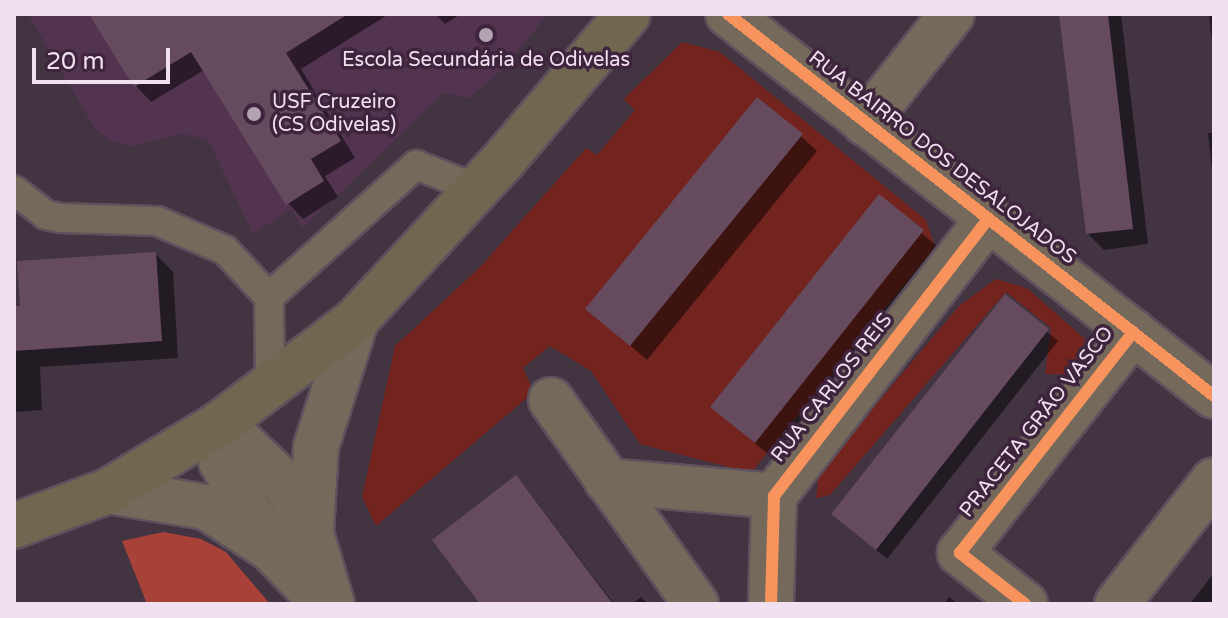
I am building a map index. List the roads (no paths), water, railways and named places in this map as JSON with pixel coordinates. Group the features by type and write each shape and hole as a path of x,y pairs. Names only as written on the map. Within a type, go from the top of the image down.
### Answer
{"main road":[{"path":"14,526 108,491 221,423 270,391 356,320 628,14"}],"street":[{"name":"RUA BAIRRO DOS DESALOJADOS","path":"728,14 1133,332"},
{"path":"865,123 952,14"},
{"name":"RUA CARLOS REIS","path":"774,496 987,220"},
{"path":"311,533 316,447 356,320"},
{"name":"PRACETA GRÃO VASCO","path":"1025,604 960,553 1133,332 1214,396"},
{"path":"551,400 696,604"},
{"path":"221,423 286,485 311,533 332,604"},
{"path":"221,423 221,461 271,549"},
{"path":"1117,604 1214,480"},
{"path":"607,481 774,496 771,604"},
{"path":"108,491 206,507 271,549 324,604"}],"lane":[{"path":"269,297 416,165 475,188"},
{"path":"16,196 46,215 60,218 157,221 225,250 269,297 270,391"}],"place":[{"name":"Escola Secundária de Odivelas","path":"486,35"},
{"name":"USF Cruzeiro (CS Odivelas)","path":"254,114"}]}
